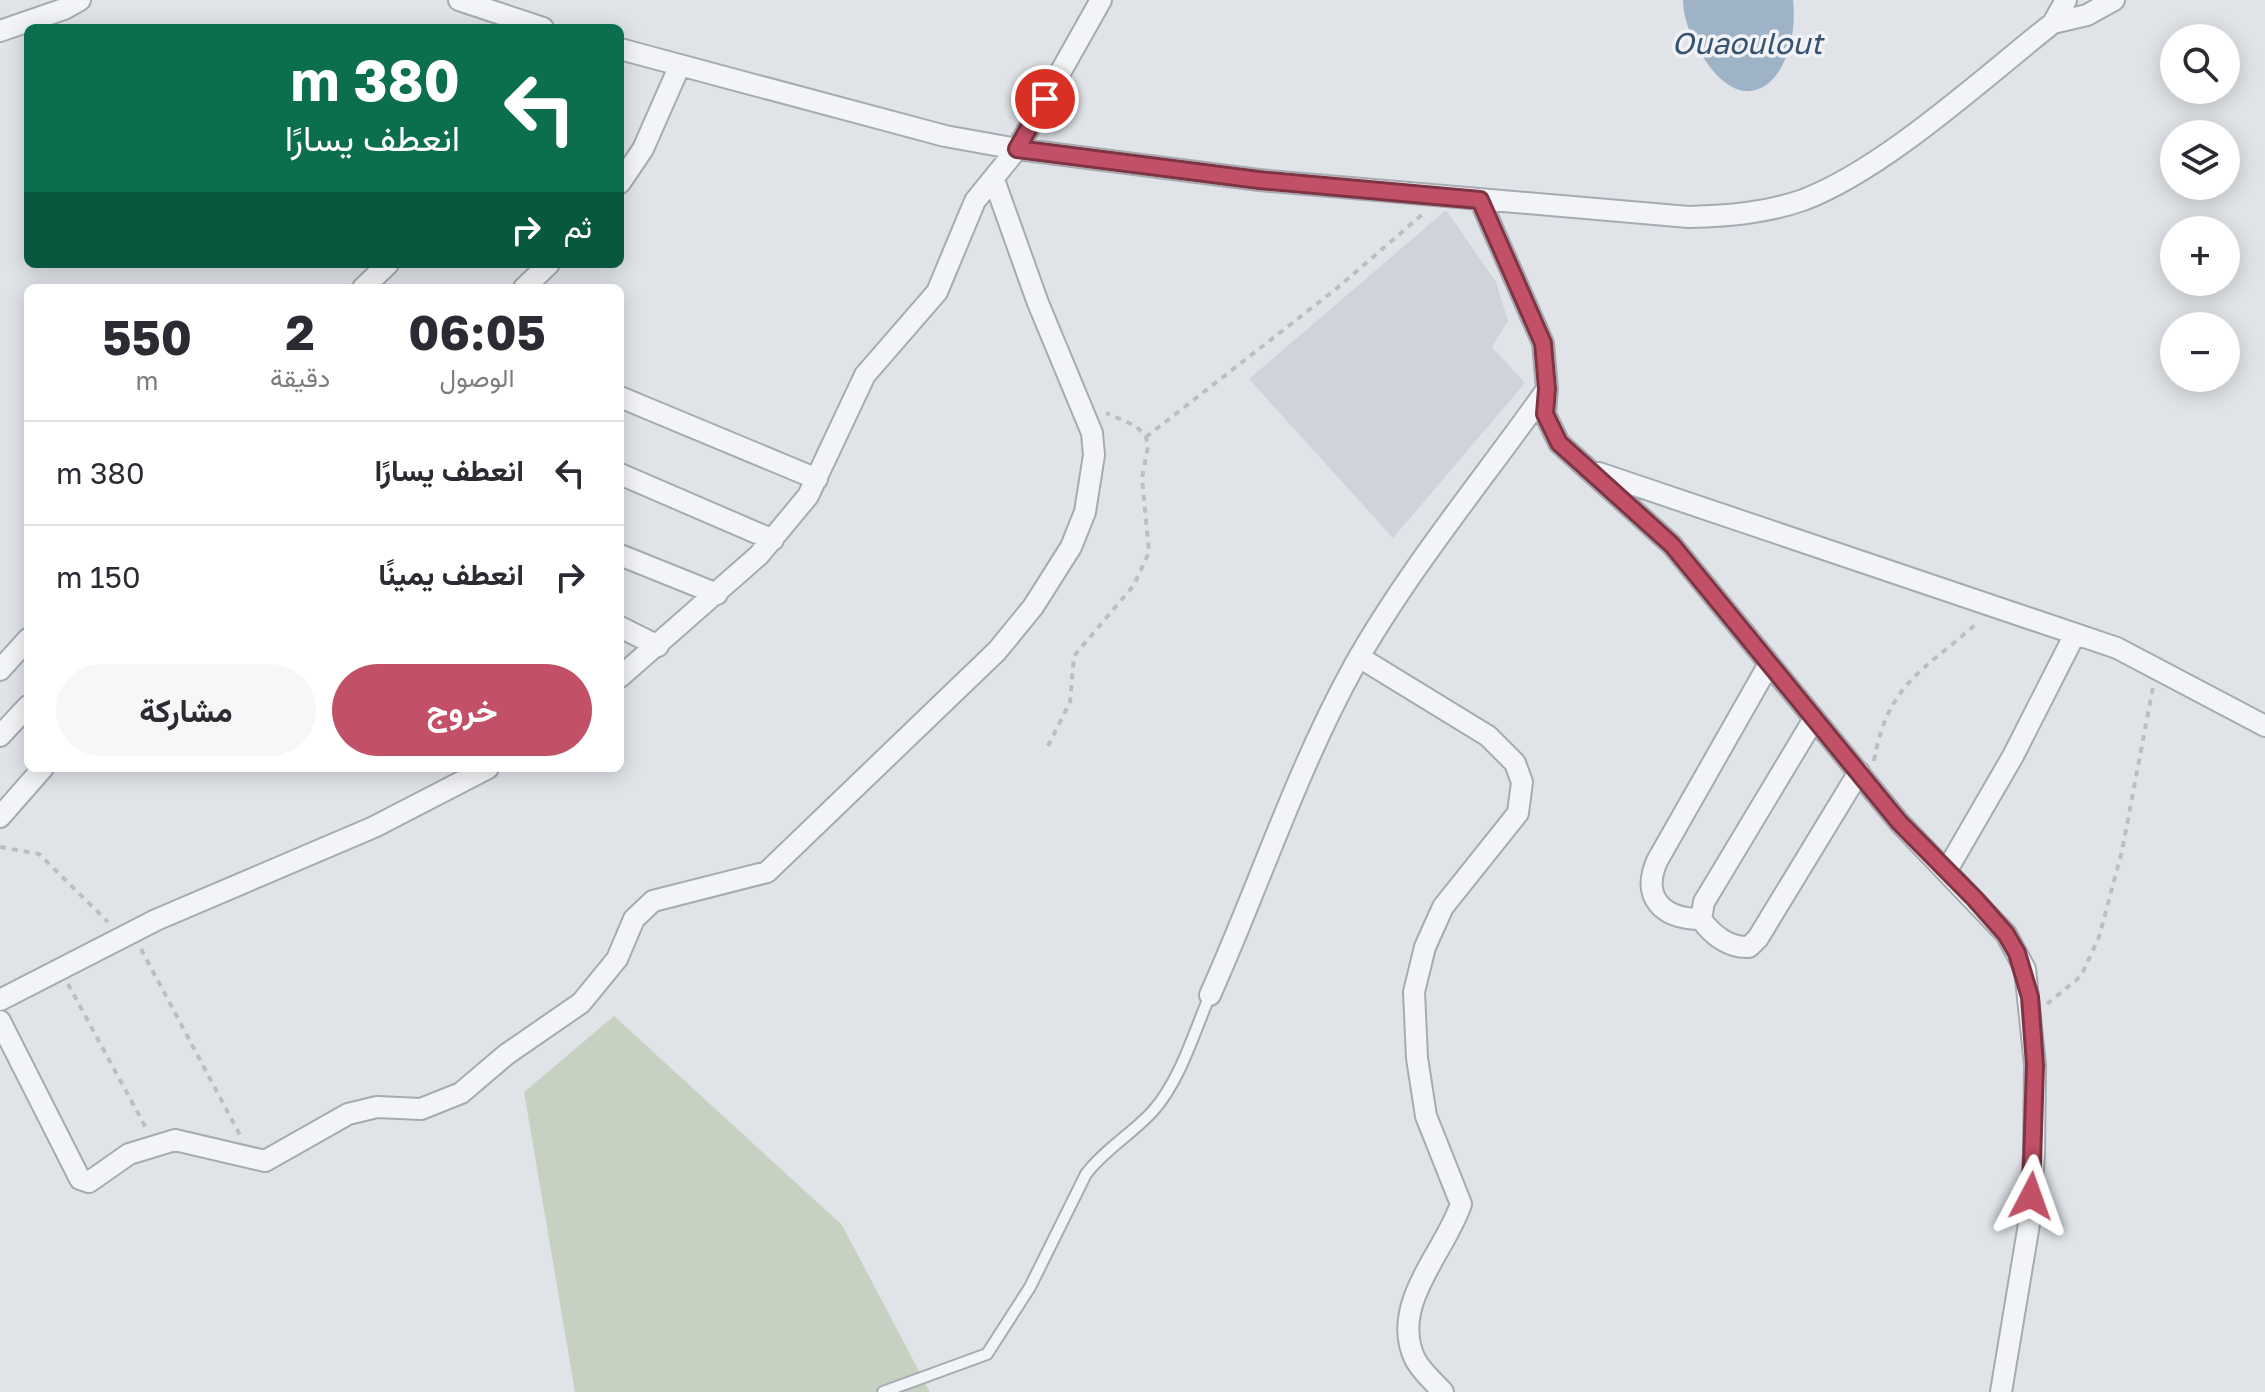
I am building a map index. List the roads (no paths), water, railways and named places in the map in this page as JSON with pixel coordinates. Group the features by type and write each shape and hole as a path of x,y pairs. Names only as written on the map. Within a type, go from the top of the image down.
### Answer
{"street":[{"path":"0,31 64,9 80,0"},
{"path":"459,0 531,24"},
{"path":"624,674 717,594 773,540 817,479 865,375 937,292 966,217 1017,149 1101,0"},
{"path":"2047,0 2053,23"},
{"path":"624,50 945,136 1017,149 1259,180 1689,217 1752,213 1802,200 1829,189 1883,156 2053,23 2066,0"},
{"path":"2053,23 2087,15 2114,0"},
{"path":"624,177 643,149 680,65"},
{"path":"0,1021 80,1179 89,1182 129,1154 175,1140 193,1142 254,1161 279,1155 363,1109 421,1109 461,1093 507,1054 581,1003 617,959 634,919 653,901 767,872 997,651 1033,607 1071,547 1085,512 1094,455 1092,433 1038,303 994,180"},
{"path":"1480,200 1543,343 1547,389 1545,414 1549,428 1559,443 1672,545 1899,822 2006,934 2025,969 2035,1065 2029,1224 2001,1392"},
{"path":"367,284 384,268"},
{"path":"528,284 545,268"},
{"path":"1210,995 1302,775 1359,657 1382,620 1547,389"},
{"path":"624,399 817,479"},
{"path":"1592,470 2117,648 2265,726"},
{"path":"624,476 773,540"},
{"path":"624,557 717,594"},
{"path":"624,629 658,646"},
{"path":"1947,870 2013,756 2075,634"},
{"path":"0,670 24,643"},
{"path":"1359,657 1488,736 1515,763 1522,782 1518,813 1443,907 1425,947 1414,992 1417,1058 1426,1116 1461,1204 1451,1231 1414,1297 1408,1318 1409,1342 1416,1360 1443,1392"},
{"path":"1769,664 1657,861 1649,882 1650,890 1664,908 1687,919 1701,919 1722,940 1733,946 1749,947 1864,778"},
{"path":"0,736 24,710"},
{"path":"1701,919 1704,902 1814,719"},
{"path":"0,817 39,772"},
{"path":"0,1000 128,935 374,827 480,772"}],"lane":[{"path":"883,1392 987,1354 1024,1298 1086,1174 1161,1099 1180,1066 1210,995"}],"water":[{"name":"Ouaoulout","path":"1683,0 1793,0 1789,50 1780,70 1768,84 1753,91 1736,89 1718,77 1694,40 1686,20"}]}
